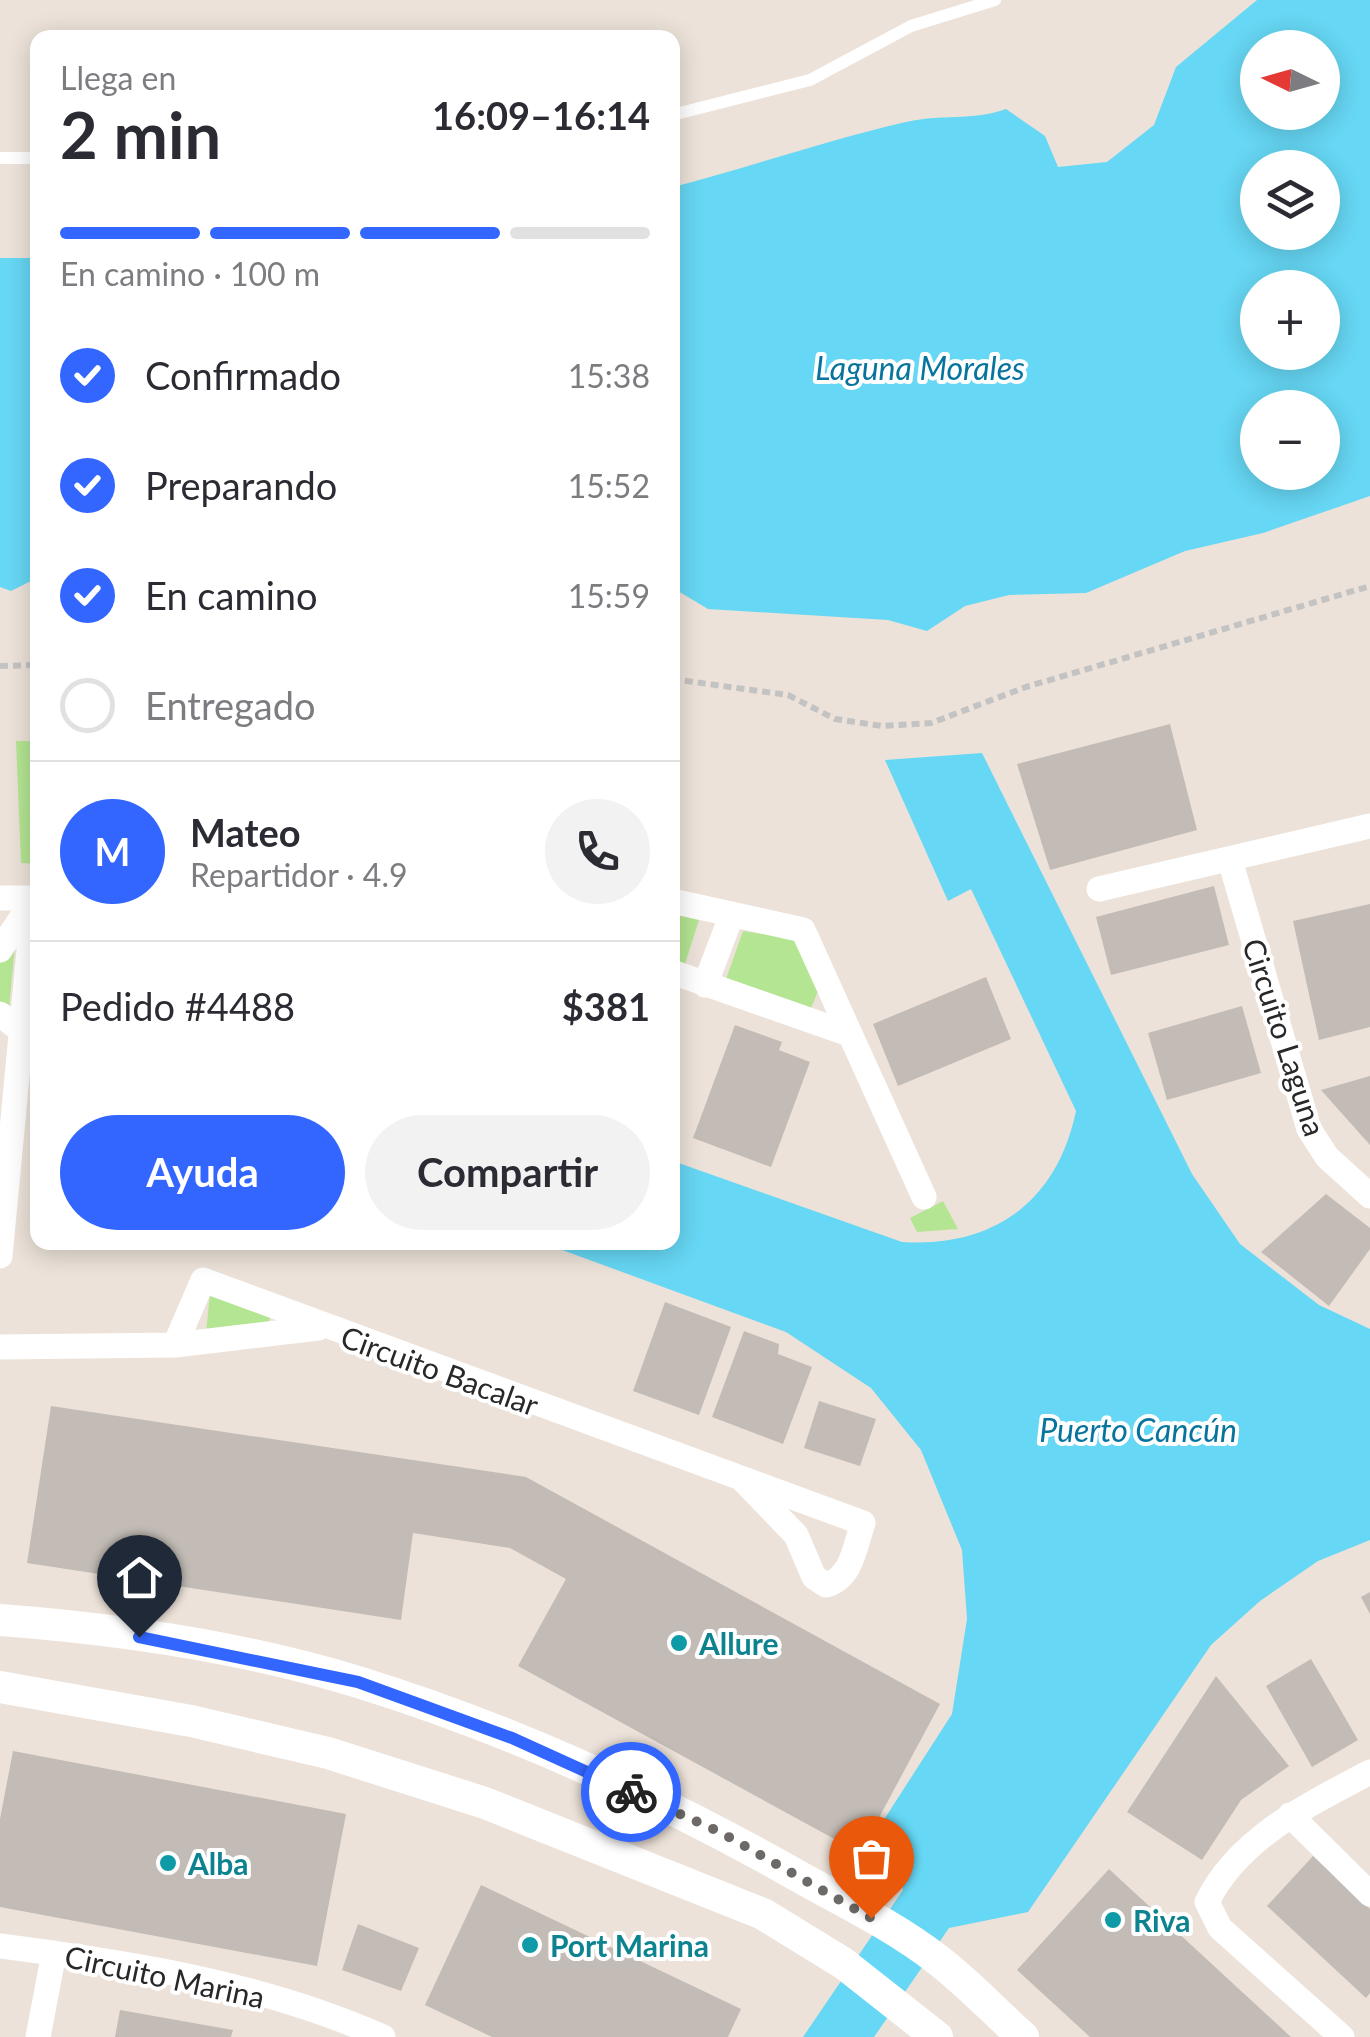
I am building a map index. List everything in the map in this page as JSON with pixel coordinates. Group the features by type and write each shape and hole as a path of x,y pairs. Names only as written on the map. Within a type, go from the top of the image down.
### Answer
{"street":[{"path":"1099,889 1370,826"},
{"name":"Circuito Laguna","path":"1230,860 1309,1129 1336,1166 1370,1196"},
{"path":"0,898 30,898"},
{"path":"680,903 803,930 846,1033 924,1197"},
{"path":"0,950 30,907"},
{"path":"706,986 732,914"},
{"path":"0,1256 30,966"},
{"path":"680,975 846,1033"},
{"path":"0,1014 24,1033"},
{"path":"175,1346 203,1280 322,1328"},
{"name":"Circuito Bacalar","path":"0,1347 175,1346 322,1328 744,1480 863,1523 848,1570 838,1582 826,1585 814,1577 796,1534 744,1480"},
{"path":"0,1620 72,1626 205,1648 358,1682 512,1738 720,1832 871,1918 938,1960 1022,2037"},
{"path":"0,1688 191,1721 328,1753 467,1797 763,1914 842,1963 937,2037"},
{"path":"1342,2037 1209,1914 1206,1902 1213,1888 1264,1834 1290,1815 1370,1772"},
{"path":"1290,1815 1370,1894"},
{"name":"Circuito Marina","path":"0,1946 225,1982 339,2017 383,2037"},
{"path":"38,2037 54,1953"}],"lane":[{"path":"680,113 810,80 911,26 995,0"},
{"path":"0,158 30,158"}],"path":[{"path":"680,680 788,696 834,719 882,726 931,723 1026,687 1370,586"},
{"path":"0,666 30,665"}],"green space":[{"path":"16,741 30,741 30,864 21,863"},
{"path":"680,916 699,920 684,967 680,966"},
{"path":"743,931 796,939 819,989 811,1008 725,982"},
{"path":"15,945 9,1007 0,1004 0,963"},
{"path":"943,1201 958,1229 917,1232 910,1218"},
{"path":"210,1293 271,1315 268,1324 206,1332"}],"water":[{"name":"Laguna Morales","path":"1257,0 1370,0 1370,496 1263,533 1185,551 1086,593 1009,595 965,606 927,631 888,620 708,609 680,592 680,185 906,122 1006,109 1045,136 1058,167 1107,162 1154,125 1176,67"},
{"path":"0,258 30,258 30,582 11,591 0,587"},
{"name":"Puerto Cancún","path":"982,753 1192,1174 1240,1244 1319,1305 1370,1329 1370,1540 1318,1561 1260,1601 1211,1645 1028,1912 949,1928 874,2037 803,2037 903,1890 885,1818 952,1714 967,1619 962,1550 921,1450 871,1388 786,1332 562,1250 680,1250 680,1163 902,1242 965,1237 992,1227 1016,1213 1054,1171 1076,1111 971,889 948,901 885,760"}],"building":[{"path":"1170,724 1197,830 1050,870 1017,764"},
{"path":"1214,886 1229,945 1111,975 1096,917"},
{"path":"1370,904 1370,1027 1319,1040 1293,921"},
{"path":"986,977 1011,1039 898,1086 873,1024"},
{"path":"1242,1006 1261,1073 1167,1100 1148,1033"},
{"path":"735,1025 782,1042 779,1050 810,1062 771,1167 693,1138"},
{"path":"1370,1076 1370,1145 1321,1090"},
{"path":"1326,1194 1370,1228 1370,1249 1329,1306 1261,1252"},
{"path":"665,1302 731,1327 699,1415 633,1391"},
{"path":"744,1331 779,1344 778,1354 812,1367 783,1444 712,1417"},
{"path":"819,1401 876,1419 860,1466 804,1448"},
{"name":"Allure","path":"51,1406 526,1477 940,1704 860,1853 518,1666 566,1579 510,1548 413,1533 401,1620 27,1563"},
{"path":"1370,1592 1370,1614 1361,1597"},
{"path":"1311,1659 1358,1740 1312,1767 1266,1686"},
{"path":"1216,1676 1289,1766 1241,1800 1202,1860 1127,1812"},
{"name":"Alba","path":"13,1751 346,1814 317,1966 0,1907 0,1819"},
{"path":"1313,1856 1370,1909 1370,1993 1366,1998 1267,1906"},
{"name":"Riva","path":"1109,1869 1291,2037 1090,2037 1017,1970"},
{"name":"Port Marina","path":"481,1885 741,2009 728,2037 492,2037 425,2005"},
{"path":"358,1924 419,1948 401,1991 342,1970"},
{"path":"120,2010 233,2030 231,2037 115,2037"}],"way so far":[{"path":"631,1792 720,1832 871,1918"}],"place":[{"name":"Allure","path":"679,1643"},
{"name":"Alba","path":"168,1863"},
{"name":"Riva","path":"1113,1920"},
{"name":"Port Marina","path":"530,1945"}],"route":[{"path":"139,1637 358,1682 512,1738 631,1792"}]}
